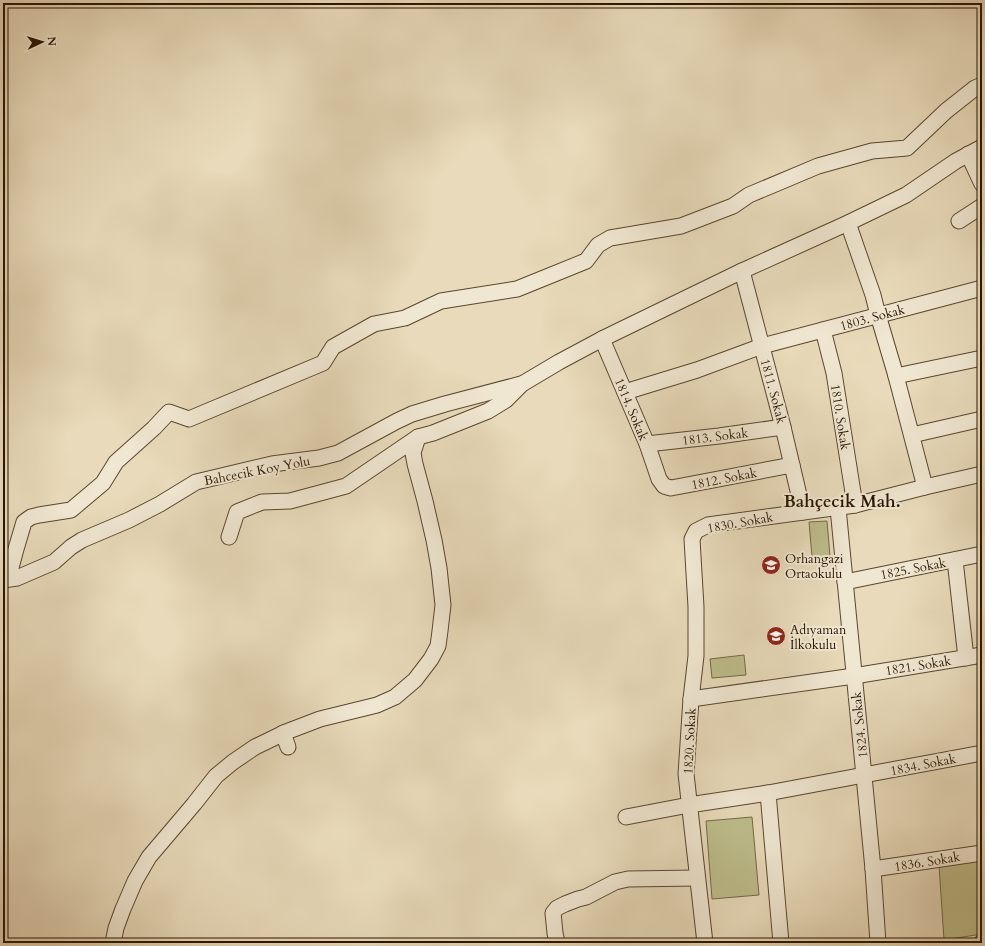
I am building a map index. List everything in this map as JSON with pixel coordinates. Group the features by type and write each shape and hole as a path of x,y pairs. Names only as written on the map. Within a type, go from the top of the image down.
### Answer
{"street":[{"path":"6,580 24,522 31,517 71,510 103,483 116,462 170,412 189,419 322,363 333,346 374,324 405,318 441,301 517,289 586,261 598,245 610,238 680,226 733,206 749,194 818,166 872,151 907,148 946,112 975,88 982,85"},
{"path":"229,537 237,512 262,502 290,501 346,486 418,437 433,433 488,411 506,400 522,384 602,339 742,271 906,195 956,161 982,147"},
{"path":"968,154 982,184"},
{"path":"959,221 982,206"},
{"path":"848,223 873,294 925,487"},
{"name":"1811. Sokak","path":"742,271 783,427 803,512"},
{"name":"1803. Sokak","path":"625,392 698,370 762,346 982,288"},
{"name":"1810. Sokak","path":"823,330 834,373 855,505"},
{"name":"1814. Sokak","path":"602,339 647,444 660,479"},
{"path":"896,376 982,358"},
{"name":"Bahcecik Koy Yolu","path":"6,580 17,578 54,562 82,540 160,504 196,482 272,464 319,458 338,453 396,421 412,414 522,384"},
{"path":"912,435 982,419"},
{"name":"1813. Sokak","path":"647,444 783,427"},
{"path":"112,943 123,909 149,856 216,776 255,747 285,740 320,719 377,705 395,697 434,661 438,646 443,605 434,540 413,452 418,437"},
{"name":"1812. Sokak","path":"660,479 664,486 671,488 792,465"},
{"name":"1830. Sokak","path":"692,539 696,531 708,525 855,505 982,474"},
{"name":"1824. Sokak","path":"838,508 873,869 878,943"},
{"name":"1820. Sokak","path":"692,539 696,614 696,656 691,699 686,774 705,943"},
{"name":"1825. Sokak","path":"845,582 982,554"},
{"path":"955,560 966,658"},
{"name":"1821. Sokak","path":"691,699 854,676 982,655"},
{"name":"1834. Sokak","path":"626,817 689,805 768,793 982,753"},
{"path":"768,793 781,943"},
{"name":"1836. Sokak","path":"873,869 982,853"},
{"path":"557,943 553,913 557,908 565,904 578,898 586,897 615,882 628,879 697,878"}],"green space":[{"path":"827,521 830,556 812,557 809,522"},
{"path":"744,655 746,675 712,678 710,659"},
{"path":"752,817 759,895 712,899 706,821"},
{"path":"982,859 982,934 944,940 939,865"}],"place":[{"name":"Orhangazi Ortaokulu","path":"771,565"},
{"name":"Adıyaman İlkokulu","path":"776,636"}],"district":[{"name":"Bahçecik Mah.","path":"842,501"}]}
